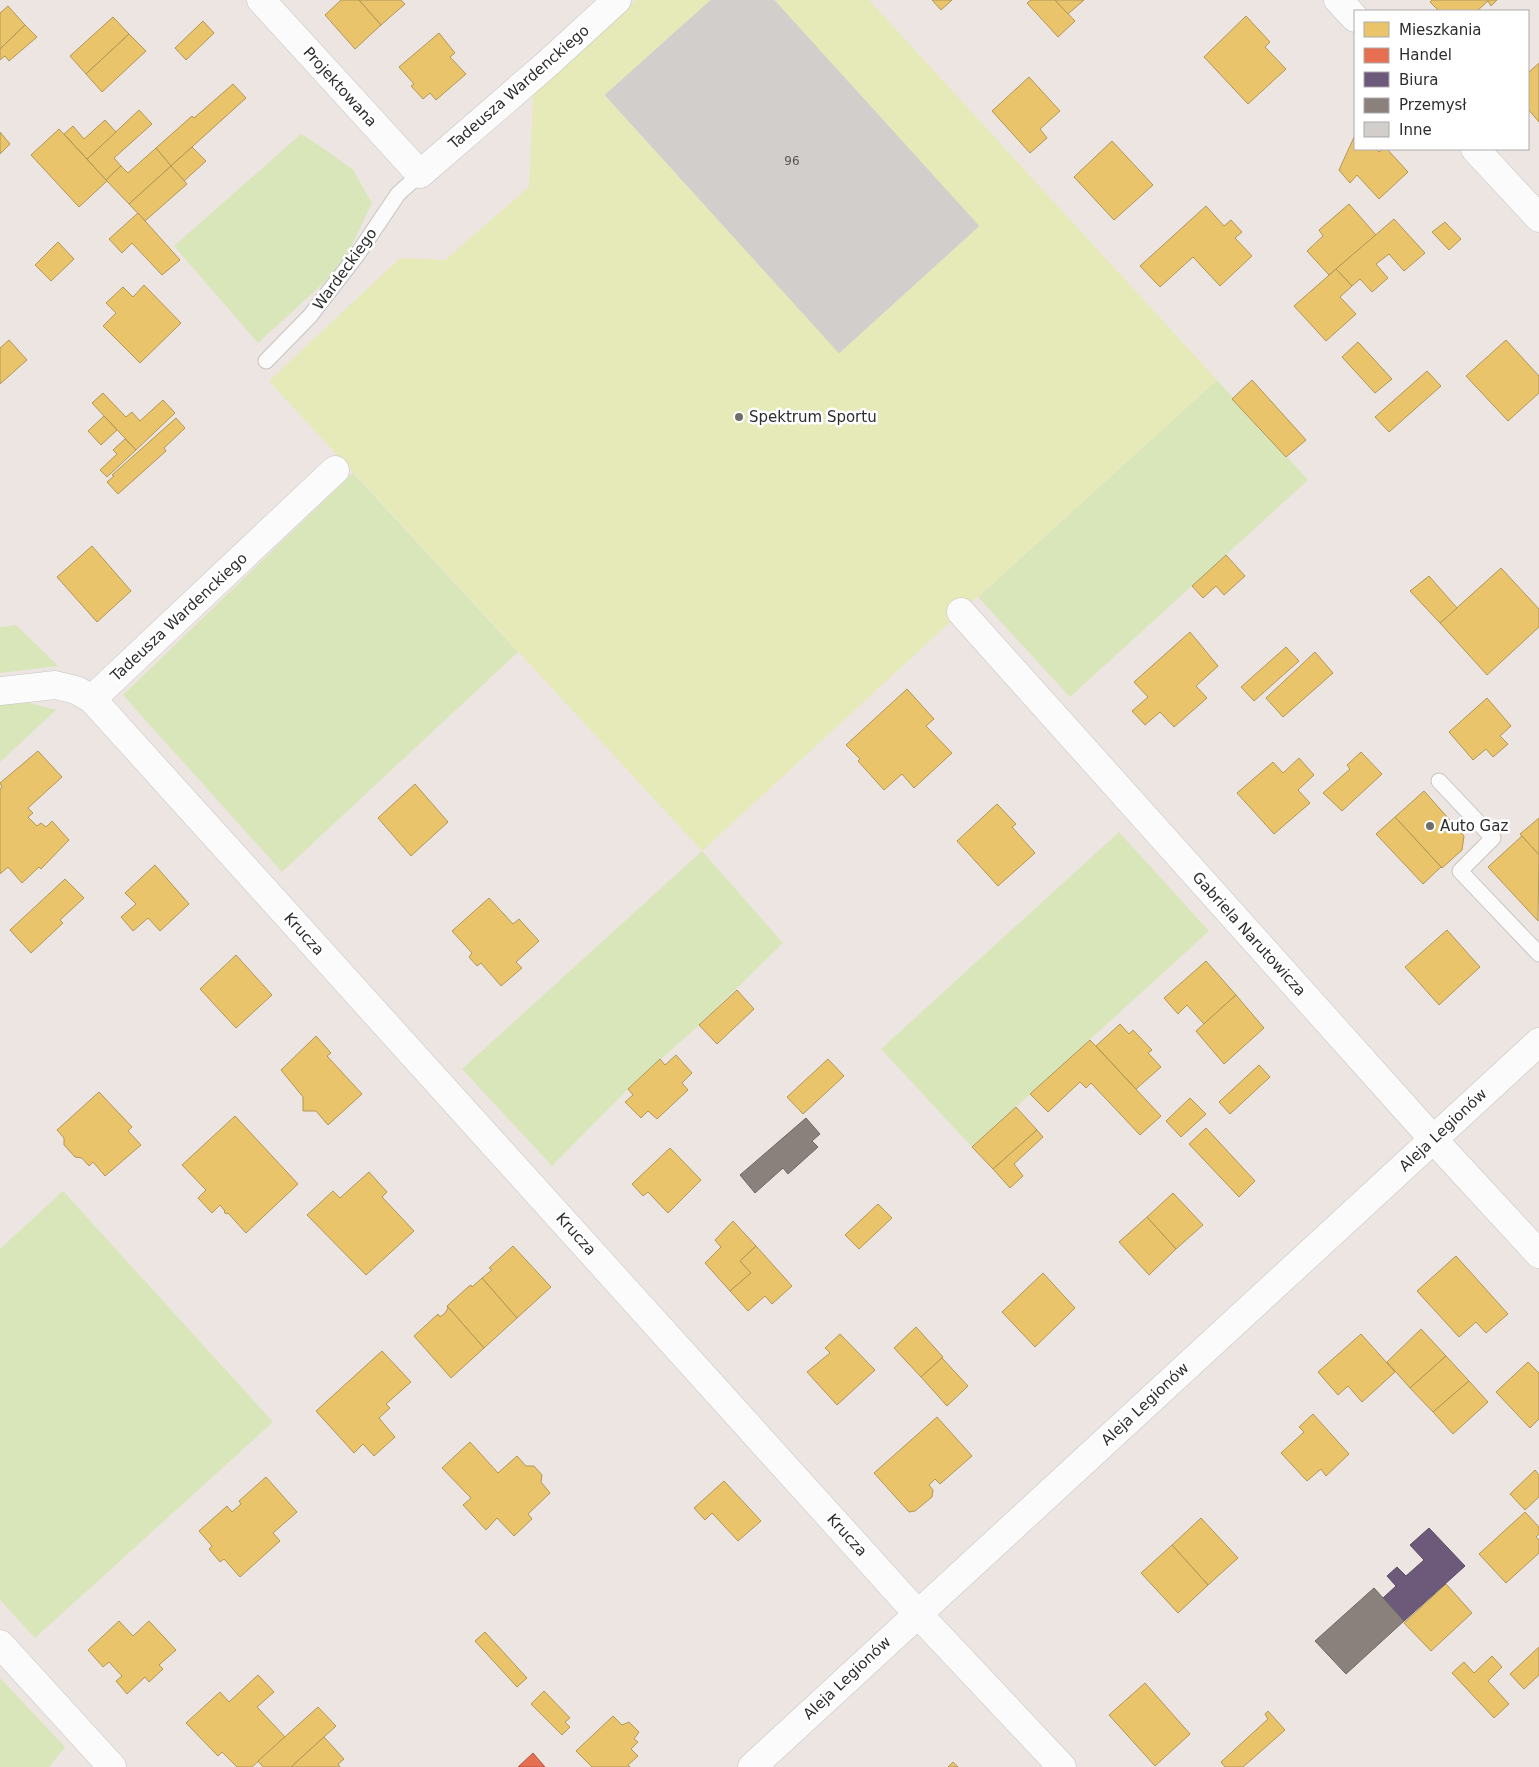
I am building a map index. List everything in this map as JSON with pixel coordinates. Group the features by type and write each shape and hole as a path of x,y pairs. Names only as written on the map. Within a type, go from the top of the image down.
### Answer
{"street":[{"name":"Projektowana","path":"261,0 420,174"},
{"name":"Tadeusza Wardenckiego","path":"420,174 546,65 617,0"},
{"path":"1338,0 1354,17"},
{"path":"1476,150 1539,218"},
{"name":"Tadeusza Wardenckiego","path":"92,699 335,470"},
{"name":"Gabriela Narutowicza","path":"961,612 1433,1139 1539,1254"},
{"path":"0,691 55,685 76,690 92,699"},
{"name":"Krucza","path":"92,699 917,1614 1062,1767"},
{"name":"Aleja Legionów","path":"752,1767 1539,1042"},
{"path":"0,1644 112,1767"}],"lane":[{"name":"Wardeckiego","path":"266,360 310,316 358,255 398,194 420,174"},
{"path":"1439,781 1493,838 1460,870 1539,954"}],"green space":[{"name":"Spektrum Sportu","path":"636,0 869,0 1217,380 961,612 702,851 269,381 400,258 445,260 529,187 533,94"},
{"path":"301,134 353,170 372,203 342,266 258,343 174,246"},
{"path":"1217,380 1308,480 1070,697 978,597"},
{"path":"353,473 518,652 282,872 123,695"},
{"path":"16,625 58,666 0,673 0,627"},
{"path":"0,700 22,701 56,710 0,762"},
{"path":"1119,832 1209,931 972,1147 881,1049"},
{"path":"702,851 783,943 699,1025 628,1089 552,1166 462,1069"},
{"path":"63,1191 273,1422 35,1638 0,1600 0,1249"},
{"path":"0,1678 65,1747 49,1767 0,1767"}],"building: Mieszkania":[{"path":"341,0 359,0 381,25 355,49 325,15"},
{"path":"359,0 401,0 405,4 381,25"},
{"path":"932,0 952,0 941,10"},
{"path":"1031,0 1055,0 1075,21 1058,37 1027,3"},
{"path":"1055,0 1084,0 1068,14"},
{"path":"1432,0 1497,0 1491,6 1488,1 1478,10 1438,10 1430,2"},
{"path":"8,6 25,25 0,49 0,13"},
{"path":"1246,16 1270,42 1265,47 1286,69 1248,104 1204,57"},
{"path":"113,17 129,34 86,74 70,56"},
{"path":"203,21 214,33 186,60 175,48"},
{"path":"25,25 37,37 9,61 5,56 0,60 0,49"},
{"path":"439,33 455,53 450,57 466,74 436,100 430,93 423,99 411,86 414,84 399,67"},
{"path":"129,34 146,51 102,92 86,74"},
{"path":"1539,63 1539,122 1529,110 1529,72"},
{"path":"1029,77 1060,111 1040,129 1047,138 1030,153 992,111"},
{"path":"233,84 246,98 171,166 156,148 192,116 194,118"},
{"path":"139,110 152,124 114,158 121,166 106,180 87,159"},
{"path":"105,120 116,132 87,159 64,134 73,126 84,139"},
{"path":"59,129 107,181 79,207 31,155"},
{"path":"0,132 10,144 0,154"},
{"path":"1354,137 1354,150 1377,150 1379,152 1388,150 1408,172 1379,199 1357,175 1350,183 1339,170"},
{"path":"1112,141 1153,185 1114,220 1074,177"},
{"path":"192,147 206,161 184,181 171,166"},
{"path":"156,148 171,166 129,204 106,180 121,166 128,173"},
{"path":"171,166 187,184 145,221 129,204"},
{"path":"1349,204 1376,235 1329,275 1307,251 1323,236 1319,230"},
{"path":"1206,206 1224,226 1231,220 1242,232 1235,238 1252,256 1220,286 1193,257 1160,287 1140,266"},
{"path":"138,213 180,260 162,275 132,243 122,253 109,239"},
{"path":"1394,219 1425,253 1404,271 1389,254 1376,264 1388,278 1372,292 1360,279 1352,286 1336,269"},
{"path":"1445,222 1461,239 1449,250 1432,232"},
{"path":"58,242 74,259 51,281 35,265"},
{"path":"1336,269 1352,286 1340,297 1356,314 1326,341 1294,306"},
{"path":"144,285 181,323 140,363 103,326 116,313 106,303 123,287 133,297"},
{"path":"9,340 27,360 0,384 0,348"},
{"path":"1506,340 1539,376 1539,393 1508,421 1466,376"},
{"path":"1358,342 1392,379 1375,393 1342,357"},
{"path":"1427,371 1441,386 1389,432 1375,417"},
{"path":"1252,380 1306,440 1286,457 1232,399"},
{"path":"103,393 126,417 132,412 140,421 163,400 175,413 136,450 92,403"},
{"path":"104,416 117,430 101,445 88,431"},
{"path":"176,418 185,428 164,448 166,451 118,494 107,482 114,476 112,475"},
{"path":"125,439 136,450 107,477 100,470 117,454 113,450"},
{"path":"92,546 131,591 97,622 57,577"},
{"path":"1226,555 1245,576 1224,595 1216,586 1203,598 1192,586"},
{"path":"1501,568 1539,609 1539,627 1487,675 1440,623"},
{"path":"1429,576 1457,608 1440,623 1410,591"},
{"path":"1190,632 1218,666 1196,686 1207,698 1174,727 1160,712 1145,725 1132,711 1148,697 1134,682"},
{"path":"1286,647 1299,661 1254,701 1241,687"},
{"path":"1315,652 1333,673 1283,717 1266,698"},
{"path":"907,689 934,719 926,726 952,753 914,788 902,774 884,790 858,761 860,759 846,745"},
{"path":"1487,698 1511,726 1500,736 1508,744 1493,757 1486,749 1473,760 1449,732"},
{"path":"38,751 62,777 28,808 33,813 28,817 37,826 41,823 46,827 52,821 69,840 41,869 39,867 22,883 8,867 0,874 0,789 2,787 0,783"},
{"path":"1361,752 1382,774 1342,811 1323,793 1350,769 1347,765"},
{"path":"1299,758 1314,775 1298,790 1310,803 1274,834 1237,793 1273,762 1283,773"},
{"path":"415,784 448,822 411,856 378,818"},
{"name":"Auto Gaz","path":"1424,791 1464,836 1462,850 1442,868 1395,817"},
{"path":"997,804 1016,824 1012,827 1035,853 998,886 957,841"},
{"path":"1395,817 1441,867 1423,884 1376,834"},
{"path":"1539,818 1539,855 1520,834"},
{"path":"1522,836 1539,855 1538,921 1488,867"},
{"path":"155,865 189,904 160,931 148,918 133,931 121,917 136,904 125,893"},
{"path":"65,879 84,898 60,920 63,923 31,953 10,930"},
{"path":"489,898 513,924 519,919 539,941 516,962 522,968 501,986 481,963 477,966 469,957 472,953 452,931"},
{"path":"1447,930 1480,967 1439,1005 1405,967"},
{"path":"236,955 272,995 236,1028 200,989"},
{"path":"1206,961 1236,995 1204,1024 1187,1005 1178,1014 1164,998"},
{"path":"737,990 754,1009 717,1044 699,1025"},
{"path":"1236,995 1264,1028 1224,1064 1196,1031"},
{"path":"1120,1024 1129,1034 1133,1030 1152,1050 1148,1053 1161,1067 1136,1089 1096,1046"},
{"path":"316,1036 331,1053 327,1056 362,1094 328,1125 316,1111 303,1111 303,1097 281,1070"},
{"path":"1090,1040 1161,1116 1140,1135 1091,1083 1086,1088 1080,1082 1048,1112 1030,1094"},
{"path":"676,1055 692,1073 682,1083 688,1090 657,1119 648,1111 641,1118 625,1102 633,1095 628,1089 660,1059 665,1065"},
{"path":"828,1059 844,1076 803,1114 787,1097"},
{"path":"1259,1065 1270,1077 1230,1114 1219,1102"},
{"path":"99,1092 132,1127 128,1131 141,1145 105,1176 93,1162 89,1166 82,1158 75,1157 64,1145 64,1138 57,1130"},
{"path":"1190,1098 1206,1114 1181,1137 1166,1121"},
{"path":"1016,1107 1037,1130 993,1169 972,1147"},
{"path":"235,1116 298,1184 246,1233 228,1213 224,1212 220,1205 212,1213 198,1198 206,1190 182,1165"},
{"path":"1206,1128 1255,1181 1239,1197 1189,1144"},
{"path":"1037,1130 1043,1137 1014,1164 1023,1176 1010,1188 993,1169"},
{"path":"670,1148 701,1180 668,1213 648,1192 643,1196 632,1184"},
{"path":"369,1172 387,1192 382,1197 414,1231 366,1275 307,1215 333,1191 340,1198"},
{"path":"1173,1193 1203,1225 1176,1249 1147,1217"},
{"path":"878,1204 892,1218 859,1249 845,1235"},
{"path":"1147,1217 1176,1249 1149,1275 1119,1242"},
{"path":"733,1221 756,1246 740,1261 751,1273 730,1291 705,1263 721,1247 715,1240"},
{"path":"513,1246 551,1287 517,1318 482,1278 492,1270 489,1268"},
{"path":"756,1246 792,1286 772,1304 765,1296 748,1311 730,1291 751,1273 740,1261"},
{"path":"1456,1256 1508,1314 1486,1333 1476,1322 1459,1337 1417,1291"},
{"path":"1043,1273 1075,1308 1035,1347 1002,1312"},
{"path":"482,1278 517,1318 484,1348 447,1306 468,1287 471,1285 472,1287"},
{"path":"447,1306 484,1348 451,1378 414,1336 438,1314 440,1317 445,1313 448,1308"},
{"path":"916,1327 943,1357 921,1377 894,1348"},
{"path":"1421,1329 1446,1356 1410,1388 1387,1362"},
{"path":"840,1334 875,1370 837,1405 807,1372 830,1353 825,1348"},
{"path":"1361,1334 1395,1372 1362,1402 1348,1386 1338,1395 1318,1372"},
{"path":"382,1351 411,1382 386,1404 390,1408 379,1418 395,1437 374,1456 363,1444 354,1453 316,1411"},
{"path":"1446,1356 1469,1381 1433,1412 1410,1388"},
{"path":"942,1358 968,1386 947,1406 921,1377"},
{"path":"1528,1362 1539,1373 1539,1419 1530,1428 1496,1392"},
{"path":"1469,1381 1488,1402 1453,1434 1433,1412"},
{"path":"1313,1414 1349,1454 1326,1476 1321,1469 1307,1481 1281,1453 1304,1432 1299,1427"},
{"path":"937,1417 972,1456 940,1484 935,1479 929,1485 933,1490 932,1497 915,1511 909,1512 874,1473"},
{"path":"470,1442 498,1473 517,1456 526,1466 534,1466 542,1475 541,1482 550,1493 528,1514 532,1519 514,1536 497,1518 486,1530 463,1505 471,1498 442,1468"},
{"path":"1535,1470 1539,1475 1539,1497 1525,1510 1510,1494"},
{"path":"266,1477 297,1512 273,1533 280,1541 240,1577 224,1559 220,1562 209,1549 212,1546 199,1531 227,1506 232,1512 241,1504 239,1501"},
{"path":"724,1481 761,1521 738,1541 712,1513 705,1520 694,1508"},
{"path":"1525,1512 1539,1527 1539,1534 1536,1537 1539,1540 1539,1553 1506,1583 1479,1554"},
{"path":"1201,1518 1238,1558 1208,1585 1172,1545"},
{"path":"1172,1545 1208,1585 1178,1613 1141,1573"},
{"path":"1446,1584 1472,1613 1431,1651 1404,1623"},
{"path":"119,1621 133,1636 149,1621 176,1650 159,1665 163,1669 149,1682 145,1677 127,1694 116,1681 122,1676 109,1662 103,1667 88,1650"},
{"path":"485,1632 527,1678 517,1687 475,1641"},
{"path":"1539,1647 1539,1675 1524,1689 1510,1674"},
{"path":"1492,1656 1502,1667 1488,1681 1509,1704 1494,1718 1452,1673 1464,1662 1474,1673"},
{"path":"258,1675 274,1692 257,1707 285,1737 252,1767 237,1767 222,1752 218,1756 186,1723 220,1692 229,1702"},
{"path":"1145,1683 1190,1734 1155,1766 1109,1715"},
{"path":"544,1691 570,1718 565,1722 570,1727 562,1735 531,1704"},
{"path":"318,1707 336,1726 291,1767 263,1767 258,1761"},
{"path":"1268,1711 1285,1730 1243,1767 1225,1767 1221,1762 1268,1719 1265,1714"},
{"path":"613,1716 622,1725 629,1722 639,1732 634,1739 638,1742 631,1749 638,1756 628,1765 630,1767 592,1767 576,1751"},
{"path":"324,1737 344,1759 338,1764 340,1767 291,1767"},
{"path":"953,1762 958,1767 948,1767"}],"building: Handel":[{"path":"533,1753 545,1767 518,1767"}],"building: Biura":[{"path":"1429,1528 1465,1566 1404,1621 1383,1598 1396,1586 1387,1576 1397,1567 1406,1576 1424,1560 1410,1545"}],"building: Przemysł":[{"path":"806,1118 820,1134 812,1141 818,1147 788,1174 783,1168 755,1193 740,1175"},
{"path":"1374,1588 1404,1621 1346,1674 1315,1641"}],"building: Inne":[{"path":"711,0 774,0 979,226 839,353 605,95"}],"place":[{"name":"Spektrum Sportu","path":"739,417"},
{"name":"Auto Gaz","path":"1430,826"}]}
